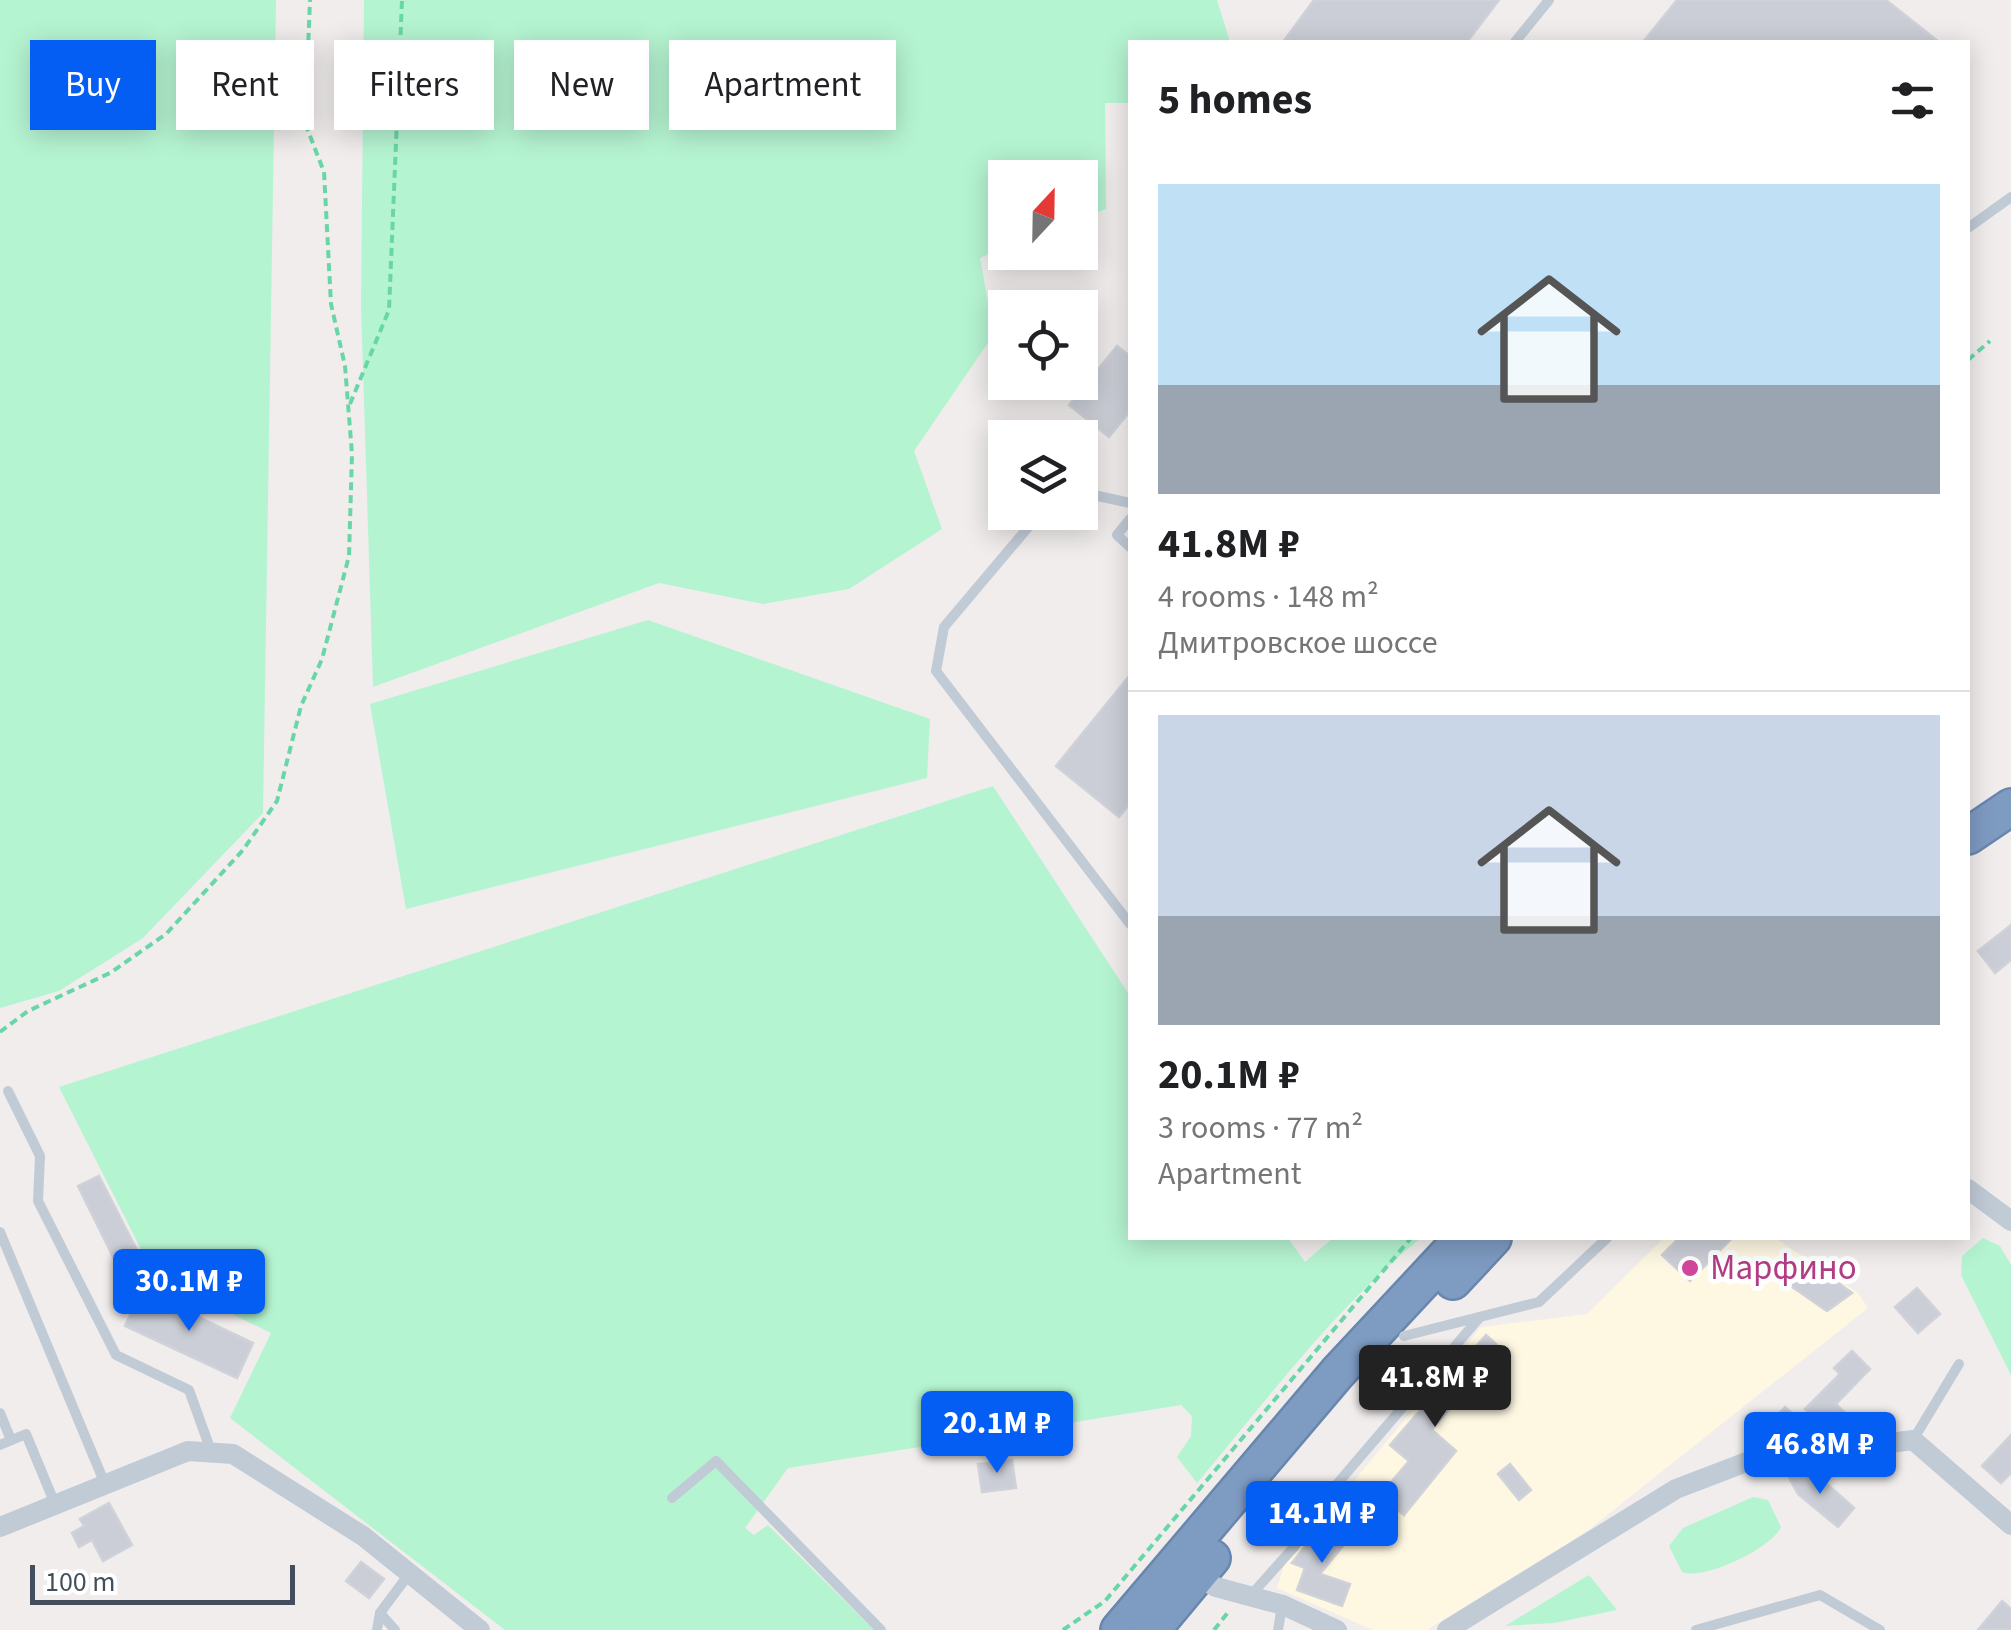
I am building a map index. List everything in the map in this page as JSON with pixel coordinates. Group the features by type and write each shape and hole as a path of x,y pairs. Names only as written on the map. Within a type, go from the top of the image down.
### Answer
{"highway":[{"path":"1970,835 2011,807"},
{"path":"1970,859 2011,833"},
{"path":"1119,1630 1338,1372 1461,1240"},
{"path":"1152,1630 1491,1240"}],"street":[{"path":"1970,1190 2011,1221"},
{"path":"1447,1630 1676,1489 1749,1461 1913,1440 2011,1525"},
{"path":"0,1528 188,1451 210,1450 256,1464 410,1574 480,1630"},
{"path":"1197,1576 1216,1587 1283,1605 1336,1630"}],"lane":[{"path":"1516,40 1549,0"},
{"path":"1970,227 2011,197"},
{"path":"1098,496 1128,503"},
{"path":"1128,521 1117,535 1128,544"},
{"path":"1026,530 944,627 936,671 1128,921"},
{"path":"8,1092 40,1156 38,1201 116,1355 188,1390 210,1450"},
{"path":"0,1232 105,1484"},
{"path":"1404,1336 1540,1302 1605,1240"},
{"path":"1252,1594 1294,1546 1313,1512 1480,1316"},
{"path":"1913,1440 1959,1364"},
{"path":"0,1412 6,1442 26,1434 55,1504"},
{"path":"672,1498 716,1461 881,1630"},
{"path":"377,1630 380,1613 410,1574"},
{"path":"1695,1630 1820,1595 1880,1630"},
{"path":"1278,1630 1283,1605"},
{"path":"380,1613 396,1630"}],"path":[{"path":"0,1032 28,1011 110,973 166,934 242,850 277,801 300,706 322,659 349,556 352,454 345,366 331,304 324,172 305,123 310,0"},
{"path":"349,409 389,310 402,0"},
{"path":"1970,358 1990,341"},
{"path":"1064,1630 1105,1601 1409,1240"}],"shaded area":[{"path":"1662,1240 1778,1240 1858,1293 1868,1308 1587,1531 1427,1630 1373,1630 1277,1588 1284,1566 1481,1327 1587,1314"}],"green space":[{"path":"0,0 276,0 275,40 176,40 176,130 274,130 263,813 143,938 59,991 0,1008"},
{"path":"364,0 1217,0 1229,40 1128,40 1128,103 1105,103 1106,209 1098,212 1098,160 988,160 988,254 980,258 988,301 988,343 914,451 942,529 849,589 763,604 659,583 373,687 361,306 363,130 494,130 494,40 364,40"},
{"path":"648,620 930,719 927,778 406,909 370,704"},
{"path":"993,786 1128,993 1128,1240 1289,1240 1305,1262 1331,1240 1419,1240 1331,1324 1197,1483 1177,1457 1191,1436 1192,1416 1181,1405 788,1468 745,1528 754,1535 768,1525 874,1630 505,1630 230,1418 271,1333 155,1277 59,1087"},
{"path":"1983,1238 2000,1246 2011,1265 2011,1375 1961,1275 1962,1256"},
{"path":"1753,1497 1768,1500 1781,1527 1775,1535 1736,1561 1705,1572 1682,1572 1669,1546 1683,1528"},
{"path":"1589,1575 1617,1610 1554,1623 1505,1626"}],"building":[{"path":"1314,0 1499,0 1469,40 1284,40"},
{"path":"1677,0 1886,0 1936,40 1645,40"},
{"path":"1117,346 1128,354 1128,413 1109,437 1098,428 1098,420 1088,420 1069,405 1073,400 1098,400 1098,369"},
{"path":"1128,677 1128,806 1119,817 1056,766"},
{"path":"2011,925 2011,960 1995,973 1978,951"},
{"path":"99,1176 144,1264 122,1275 78,1186"},
{"name":"Марфино","path":"1677,1240 1730,1240 1690,1281 1662,1255"},
{"path":"1813,1264 1852,1293 1827,1311 1785,1282"},
{"path":"1917,1288 1940,1314 1918,1333 1895,1307"},
{"path":"142,1290 253,1343 237,1378 125,1326"},
{"path":"1486,1335 1508,1355 1492,1372 1485,1365 1432,1430 1456,1451 1404,1515 1380,1495 1409,1461 1390,1445"},
{"path":"1852,1351 1870,1369 1836,1404 1848,1416 1831,1434 1805,1409 1840,1374 1834,1368"},
{"path":"1785,1407 1797,1418 1776,1441 1764,1430"},
{"path":"2011,1435 2011,1473 2001,1483 1982,1466"},
{"path":"1012,1460 1016,1488 982,1492 978,1464"},
{"path":"1510,1464 1531,1490 1519,1500 1498,1474"},
{"path":"1804,1468 1819,1493 1827,1484 1854,1508 1838,1527 1798,1494 1785,1470"},
{"path":"109,1503 132,1545 103,1561 92,1540 79,1547 72,1533 84,1526 80,1519"},
{"path":"1325,1522 1347,1541 1320,1574 1350,1584 1342,1606 1297,1590 1305,1568 1292,1563"},
{"path":"361,1562 384,1579 369,1598 346,1581"},
{"path":"2002,1601 2011,1609 2011,1630 1978,1630"}],"place":[{"name":"Марфино","path":"1690,1268"}]}
